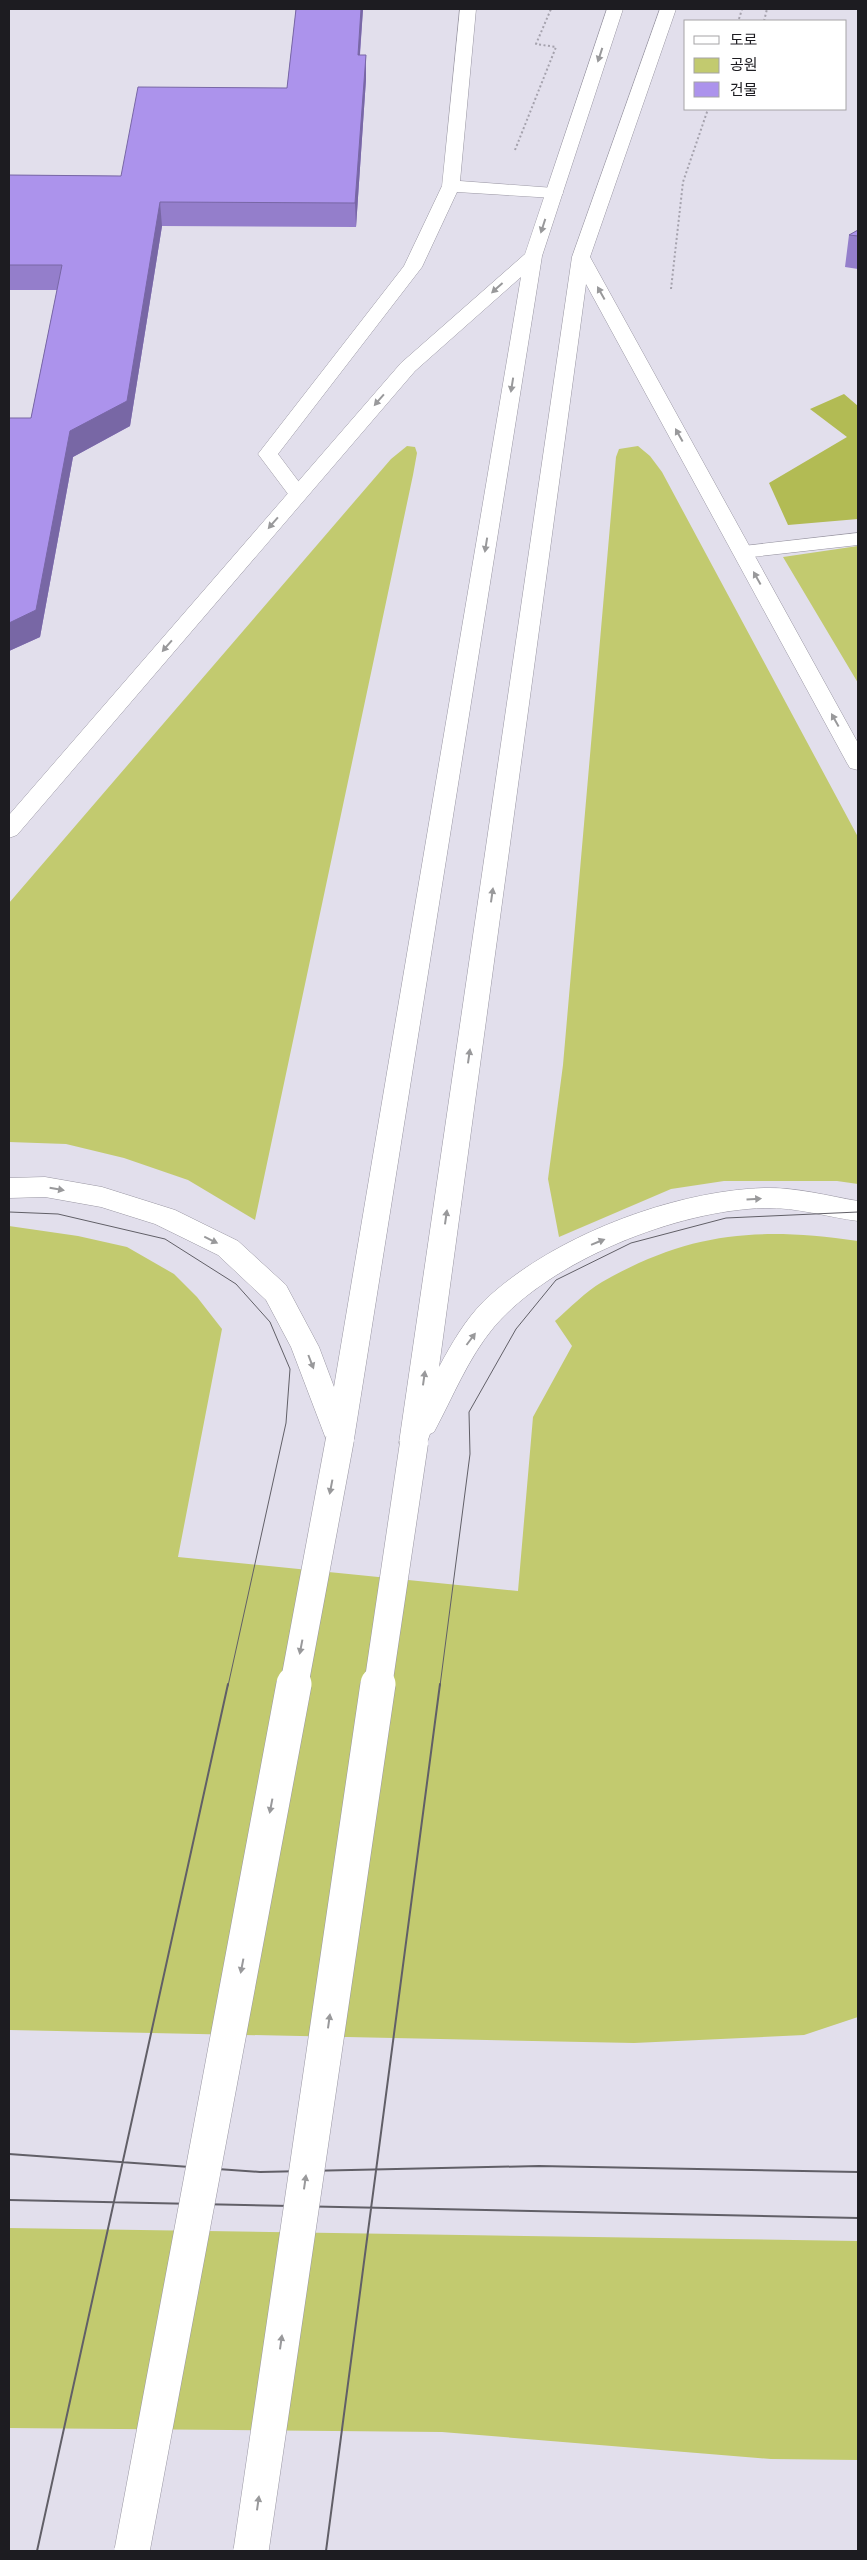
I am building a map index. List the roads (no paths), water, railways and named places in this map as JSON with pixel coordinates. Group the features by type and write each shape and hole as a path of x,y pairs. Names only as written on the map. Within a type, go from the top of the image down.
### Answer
{"main road":[{"path":"298,494 268,454 413,267 451,186 468,9"},
{"path":"132,2551 340,1439 533,256 615,9"},
{"path":"251,2551 414,1443 581,257 668,9"},
{"path":"451,186 554,193"},
{"path":"9,830 408,367 533,256"},
{"path":"581,257 858,763"},
{"path":"743,552 858,539"},
{"path":"9,1188 45,1187 102,1197 165,1218 228,1248 276,1293 304,1347 340,1439"},
{"path":"414,1443 462,1351 494,1308 541,1272 584,1248 668,1214 722,1200 767,1198 858,1211"}],"tram line":[{"path":"9,1212 58,1214 165,1239 236,1284 270,1322 290,1369 286,1423 228,1686"},
{"path":"440,1686 470,1454 469,1412 516,1329 556,1280 631,1243 726,1218 858,1212"},
{"path":"123,2162 228,1684"},
{"path":"376,2170 440,1684"},
{"path":"9,2154 123,2162"},
{"path":"114,2202 123,2162"},
{"path":"123,2162 260,2172 376,2170"},
{"path":"376,2170 539,2166 858,2172"},
{"path":"371,2208 376,2170"},
{"path":"9,2200 114,2202"},
{"path":"37,2551 114,2202"},
{"path":"114,2202 371,2208"},
{"path":"326,2551 371,2208"},
{"path":"371,2208 858,2218"}]}
